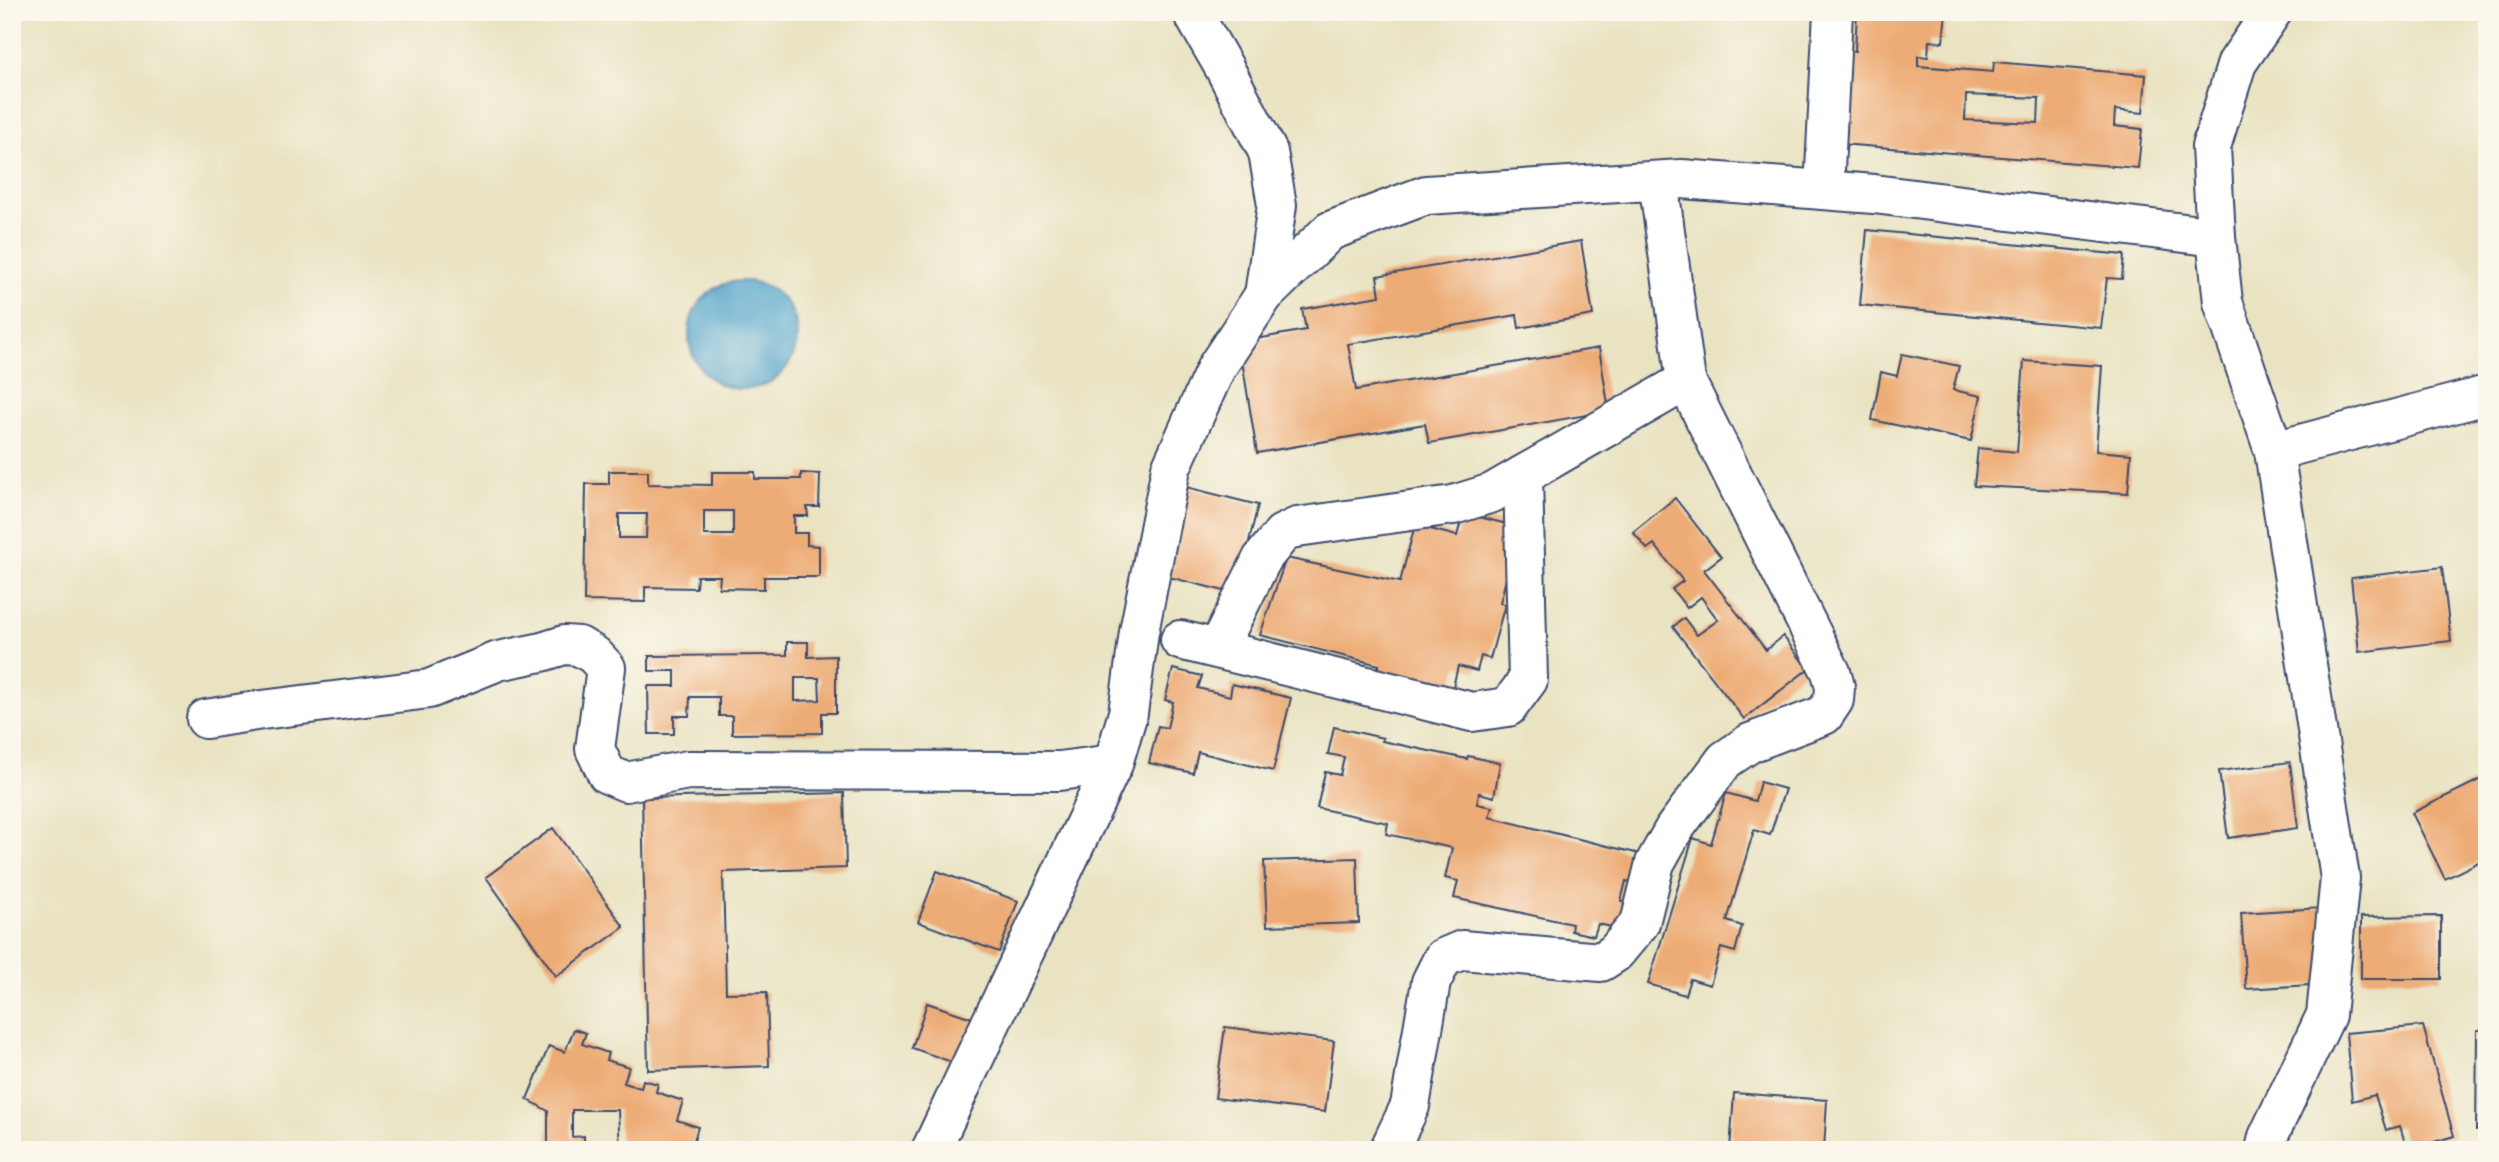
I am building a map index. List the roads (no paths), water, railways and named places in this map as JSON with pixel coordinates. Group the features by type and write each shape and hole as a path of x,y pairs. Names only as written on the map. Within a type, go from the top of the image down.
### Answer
{"street":[{"path":"1192,12 1268,152 1277,205 1265,295"},
{"path":"1824,190 1833,12"},
{"path":"2265,1150 2268,1137 2326,1014 2340,878 2274,451 2223,302 2216,237 2211,147 2237,64 2272,12"},
{"path":"930,1150 1113,764 1128,713 1162,636 1171,468 1216,368 1265,295 1330,231 1426,195 1682,179 1874,194 2216,237"},
{"path":"1389,1150 1410,1106 1432,982 1443,958 1462,950 1601,962 1615,953 1640,923 1655,863 1675,829 1725,760 1750,743 1824,715 1833,700 1835,687 1831,672 1686,381 1658,181"},
{"path":"1218,648 1262,559 1282,534 1297,527 1453,505 1492,493 1686,381"},
{"path":"2274,451 2487,395"},
{"path":"1162,636 1472,712 1508,707 1528,680 1522,475"},
{"path":"206,719 429,689 498,661 564,645 579,646 594,655 606,668 595,749 607,774 626,782 688,770 1059,771 1113,764"}],"water":[{"path":"743,281 764,285 781,297 793,314 797,335 793,356 781,373 764,385 743,389 722,385 705,373 693,356 689,335 693,314 705,297 722,285"}]}
